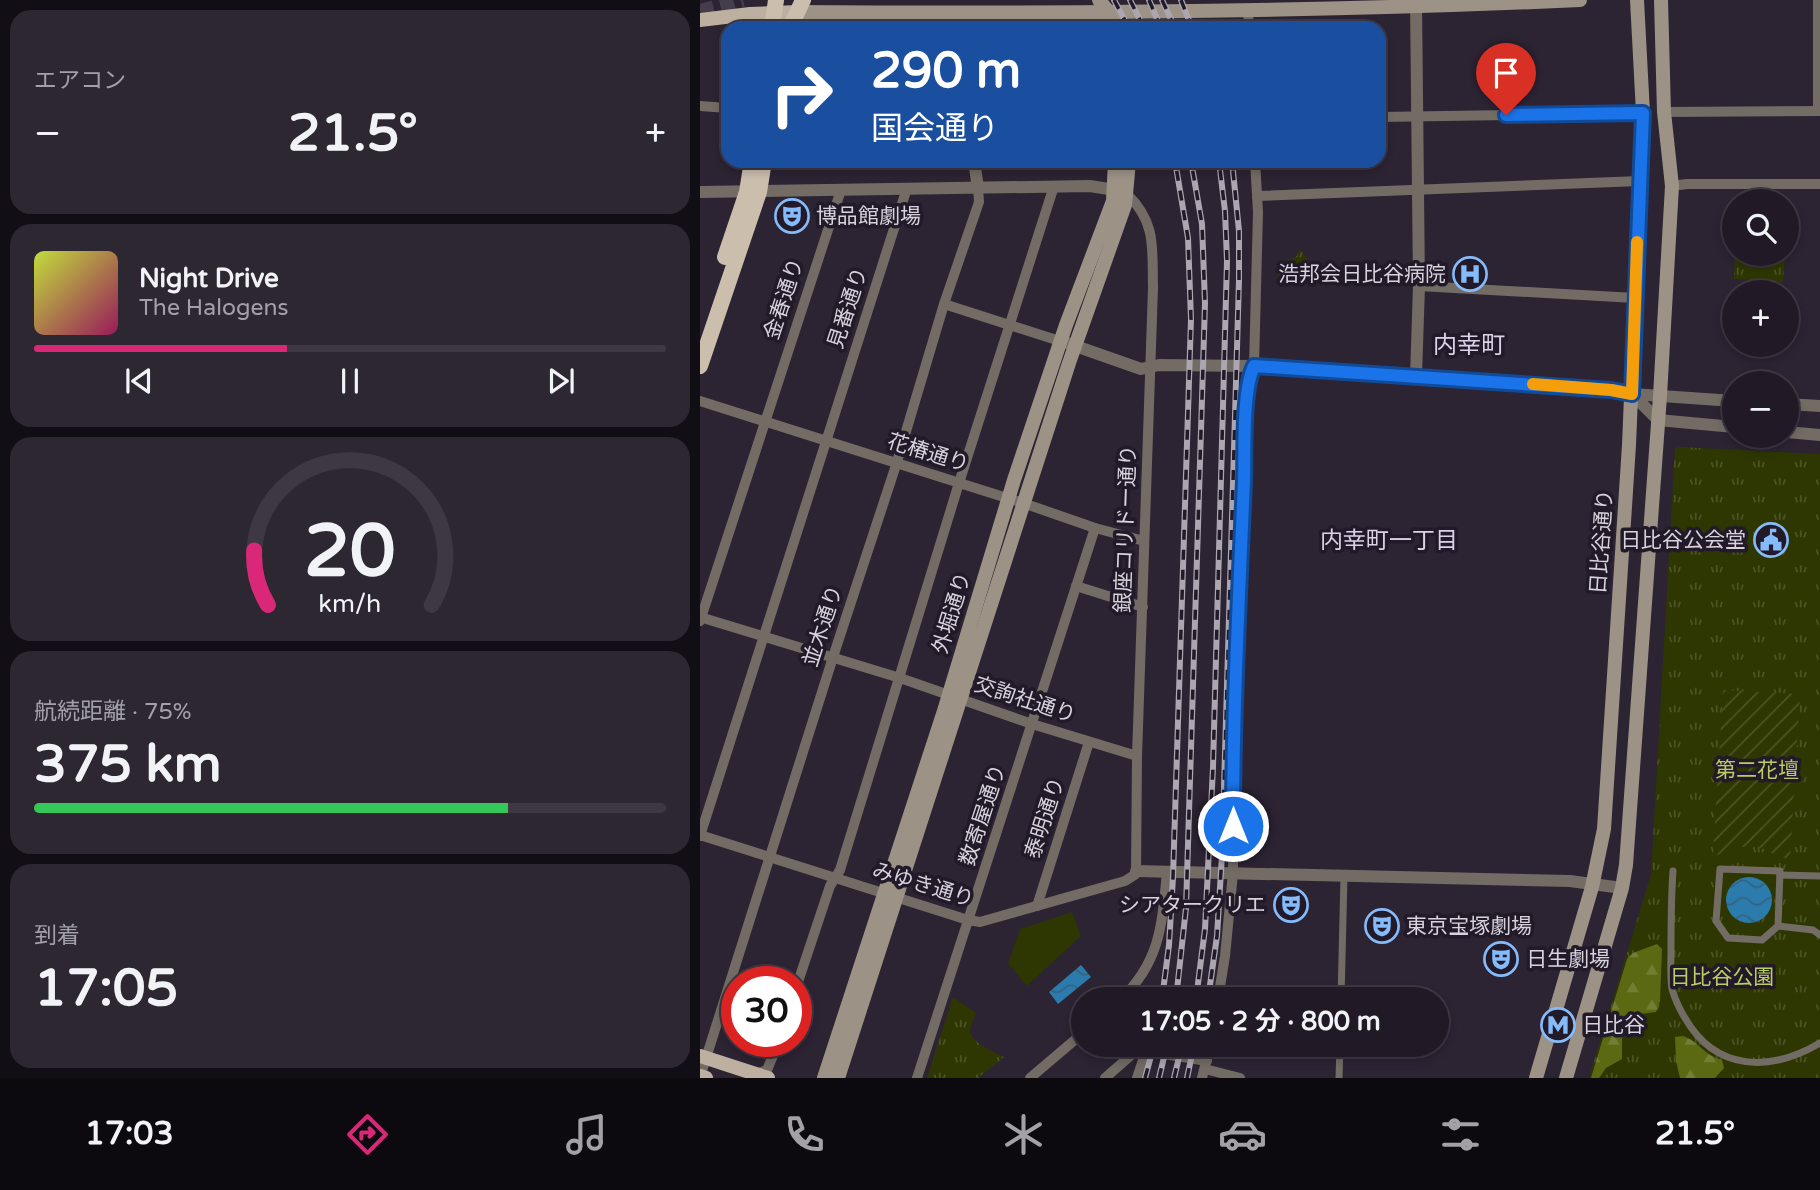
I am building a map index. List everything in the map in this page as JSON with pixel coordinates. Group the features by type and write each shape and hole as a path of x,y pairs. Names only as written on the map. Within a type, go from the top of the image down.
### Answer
{"highway":[{"path":"700,366 753,192 752,168"},
{"path":"700,336 762,168"}],"main road":[{"path":"1099,0 1116,21"},
{"path":"700,20 774,13 800,6 967,12 1109,12 1248,5 1580,0"},
{"name":"日比谷通り","path":"1535,1078 1592,884 1604,829 1632,394 1643,113 1637,0"},
{"path":"1566,1078 1622,888 1626,865 1660,396 1672,186 1664,112 1661,0"},
{"path":"1109,12 1110,21"},
{"name":"外堀通り","path":"1116,168 1121,191"},
{"name":"外堀通り","path":"838,1078 890,897 1113,201 1121,191 1127,168"},
{"name":"外堀通り","path":"824,1078 890,897"},
{"path":"703,1057 762,1076"},
{"path":"700,1077 706,1078"}],"street":[{"path":"1664,112 1819,111 1818,0"},
{"path":"1416,4 1419,286 1416,376"},
{"path":"967,12 967,21"},
{"path":"700,106 721,108"},
{"path":"1386,117 1643,113"},
{"path":"975,168 978,188"},
{"path":"1220,987 1233,873 1233,739 1238,606 1248,378 1254,366 1255,168"},
{"path":"1256,195 1640,181"},
{"path":"1672,186 1820,184"},
{"path":"700,192 1054,186 1090,186 1121,191"},
{"path":"803,966 830,886 840,870 1054,186"},
{"name":"見番通り","path":"700,835 907,188"},
{"name":"並木通り","path":"700,1077 703,1057 770,857 896,464 944,304 979,202 978,188"},
{"name":"金春通り","path":"700,619 841,190"},
{"name":"銀座コリドー通り","path":"1121,191 1144,213 1152,238 1153,288 1137,756 1136,872"},
{"path":"1419,286 1634,298"},
{"path":"944,304 1141,369 1159,365 1254,366 1722,400"},
{"path":"1632,394 1658,421 1722,426"},
{"name":"花椿通り","path":"700,401 1095,528 1144,541"},
{"path":"1799,405 1820,406"},
{"path":"1799,433 1820,435"},
{"name":"数寄屋通り","path":"917,1078 1095,528"},
{"path":"1076,586 1143,607"},
{"name":"交詢社通り","path":"700,619 900,678 1032,724 1137,756"},
{"name":"泰明通り","path":"1037,905 1089,742"},
{"name":"みゆき通り","path":"700,835 890,897 980,922 1125,881 1136,872"},
{"path":"1720,869 1780,871 1778,926 1762,940 1728,938 1716,921 1720,869"},
{"path":"1673,871 1672,989 1691,1028 1703,1042 1720,1053 1749,1063 1790,1058 1820,1043"},
{"path":"1136,872 1570,881 1622,888"},
{"path":"1131,987 1154,954 1164,905 1167,872"},
{"path":"1780,875 1820,876"},
{"path":"1341,987 1344,876"},
{"path":"1778,926 1806,929 1820,935"},
{"path":"1030,1078 1071,1043"},
{"path":"762,1076 772,1057"},
{"path":"1105,1078 1128,1057"},
{"path":"1137,1078 1142,1057"},
{"path":"1164,1057 1240,1078"},
{"path":"1339,1078 1340,1057"}],"green space":[{"path":"1299,249 1316,268 1311,281 1278,280 1278,273 1286,268 1288,260 1297,256"},
{"path":"1735,266 1784,266 1783,280 1734,279"},
{"name":"日比谷公園","path":"1675,448 1820,454 1820,1078 1589,1078 1651,874"},
{"name":"第二花壇","path":"1723,690 1800,694 1790,859 1752,846 1713,855"},
{"path":"1072,912 1081,936 1027,986 1008,964 1020,929"},
{"path":"1657,944 1662,949 1660,1001 1656,1012 1633,1015 1622,1039 1622,1059 1606,1068 1599,1078 1591,1078 1627,959 1633,953"},
{"path":"953,997 976,1013 970,1029 973,1038 1004,1057 978,1078 927,1078"},
{"path":"1683,1036 1722,1060 1724,1068 1715,1078 1680,1078 1675,1037"}],"water":[{"path":"1749,877 1765,884 1772,900 1765,916 1749,923 1733,916 1726,900 1733,884"},
{"path":"1081,965 1091,977 1079,987 1071,987 1071,993 1058,1004 1049,992"}],"tunnel":[{"path":"700,11 743,0"}],"railway":[{"path":"1114,0 1125,21"},
{"path":"1130,0 1140,21"},
{"path":"1149,0 1158,21"},
{"path":"1162,0 1172,21"},
{"path":"1181,0 1189,21"},
{"path":"1164,987 1173,877 1191,319 1188,238 1176,168"},
{"path":"1177,987 1186,908 1205,303 1202,224 1192,168"},
{"path":"1198,987 1205,929 1213,767 1227,261 1220,168"},
{"path":"1210,987 1217,936 1222,855 1239,280 1239,231 1233,168"},
{"path":"1145,1078 1151,1057"},
{"path":"1159,1078 1164,1057"},
{"path":"1174,1078 1179,1057"},
{"path":"1187,1078 1191,1057"}],"slow traffic":[{"path":"1533,384 1632,394 1637,242"}],"place":[{"name":"博品館劇場","path":"792,216"},
{"name":"浩邦会日比谷病院","path":"1470,274"},
{"name":"日比谷公会堂","path":"1771,540"},
{"name":"シアタークリエ","path":"1291,905"},
{"name":"東京宝塚劇場","path":"1382,926"},
{"name":"日生劇場","path":"1501,959"},
{"name":"日比谷","path":"1558,1025"}],"district":[{"name":"内幸町","path":"1469,345"},
{"name":"内幸町一丁目","path":"1389,541"}],"route":[{"path":"1233,826 1233,739 1248,378 1254,366 1611,390 1632,394 1643,113 1506,115"}]}
